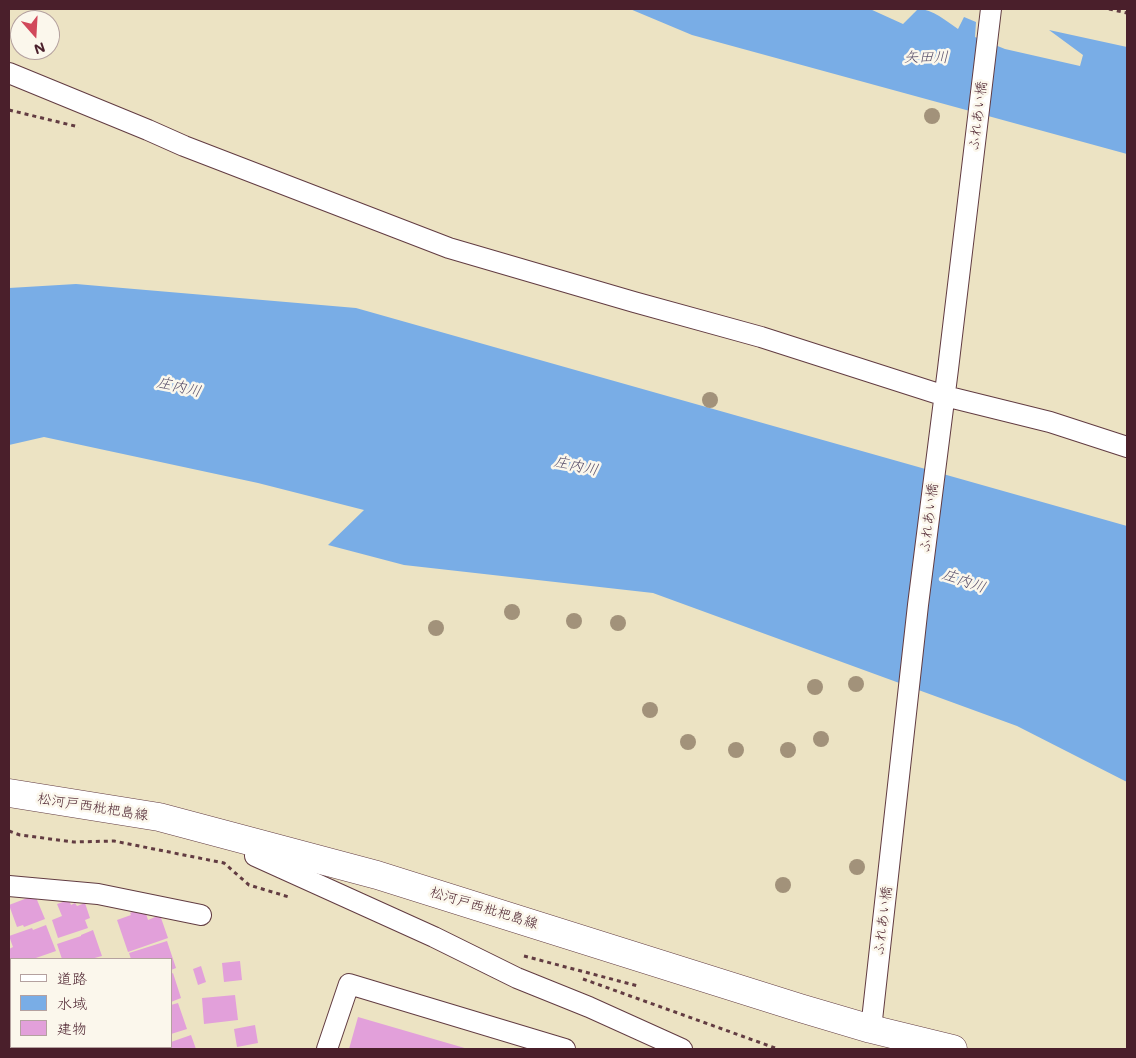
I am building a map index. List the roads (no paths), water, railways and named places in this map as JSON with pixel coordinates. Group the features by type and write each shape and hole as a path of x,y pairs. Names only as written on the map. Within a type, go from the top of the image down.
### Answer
{"main road":[{"name":"松河戸西枇杷島線","path":"9,793 159,817 378,875 871,1028 953,1049"}],"street":[{"name":"ふれあい橋","path":"871,1028 918,605 991,9"},
{"path":"9,73 184,146 449,248 625,300 761,337 945,396 1050,422 1127,447"},
{"path":"257,843 254,856 434,937 517,978 589,1007 682,1049"},
{"path":"9,886 98,894 201,915"},
{"path":"327,1049 349,984 566,1049"}],"water":[{"name":"矢田川","path":"630,9 870,9 903,24 918,9 929,11 939,16 958,29 964,17 976,22 975,37 1005,49 1080,66 1083,55 1049,30 1127,47 1127,154 692,35"},
{"name":"庄内川","path":"76,284 356,308 1127,526 1127,782 1017,726 653,593 404,565 328,545 364,510 258,483 44,437 9,445 9,288"}]}
